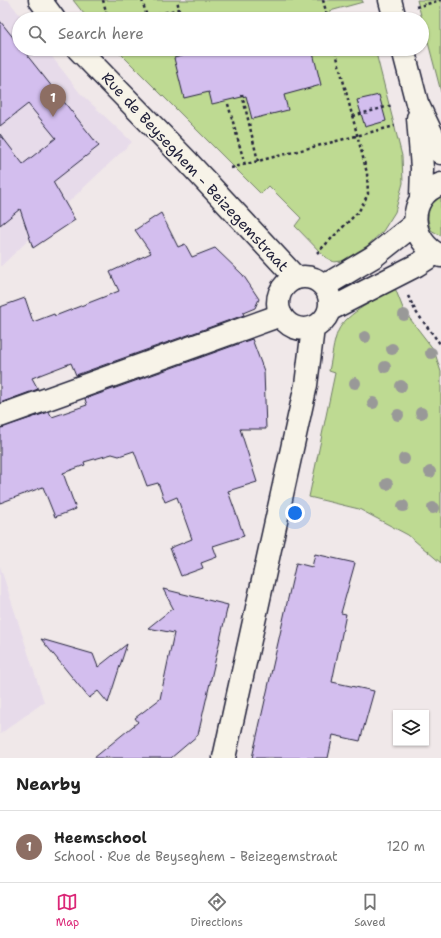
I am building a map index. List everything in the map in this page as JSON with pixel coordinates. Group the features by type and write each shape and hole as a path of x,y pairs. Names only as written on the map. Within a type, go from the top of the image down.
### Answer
{"street":[{"path":"40,0 49,12"},
{"path":"390,0 393,12"},
{"name":"Rue de Beyseghem - Beizegemstraat","path":"85,56 187,161 296,278"},
{"path":"329,310 440,256 424,244 416,223 416,213 421,197 422,168 417,103 405,56"},
{"path":"417,103 441,152"},
{"path":"421,197 427,191 441,184"},
{"path":"0,416 281,315 294,327 300,329 313,328 323,321 329,310 330,298 324,286 373,257 416,223"},
{"name":"Rue de Beyseghem - Beizegemstraat","path":"281,315 279,296 285,285 296,278 314,279 324,286"},
{"path":"224,758 306,385 313,328"},
{"path":"207,758 229,731"}],"path":[{"path":"103,0 106,12"},
{"path":"142,0 146,12"},
{"path":"167,12 179,9 177,0"},
{"path":"323,0 326,12"},
{"path":"416,7 440,0"},
{"path":"317,253 359,211 368,194 367,173 338,56"},
{"path":"242,94 258,161"},
{"path":"228,104 245,164"},
{"path":"353,116 393,105"},
{"path":"230,168 398,125"},
{"path":"406,291 416,312 441,345"}],"shaded area":[{"path":"0,0 8,0 17,12 12,12 12,56 51,56 80,93 132,142 0,267"},
{"path":"0,566 44,702 0,734"}],"green space":[{"path":"73,0 362,0 363,2 330,12 82,12"},
{"path":"417,0 441,0 441,92 429,46 429,12 420,12"},
{"path":"123,56 377,56 402,156 403,183 395,212 383,231 367,246 342,261 334,262 325,257 295,226 301,218 269,186 261,194"},
{"path":"441,191 441,236 431,230 428,214 434,200"},
{"path":"395,288 404,311 434,350 441,372 441,563 408,535 359,509 309,497 335,373 329,371 338,331 342,324 355,312"}],"building":[{"path":"0,21 12,36 12,56 28,56 99,146 53,182 75,220 33,248 20,209 0,225 0,134 23,164 56,138 28,104 0,126"},
{"path":"182,56 314,56 321,85 284,95 288,110 252,119 246,96 212,104 209,92 184,98 174,58"},
{"path":"379,95 386,121 365,127 357,100"},
{"path":"161,213 178,247 185,244 192,257 215,248 243,275 259,299 255,308 243,313 244,315 76,375 71,363 32,378 38,389 0,403 0,307 25,298 33,322 54,314 55,316 119,291 110,272 151,253 135,230"},
{"path":"252,339 264,371 266,429 240,429 257,482 228,491 244,536 213,546 217,557 201,563 203,568 181,576 170,548 192,539 177,497 165,502 158,483 147,486 134,451 119,456 112,454 84,462 85,465 63,473 76,509 55,517 43,487 0,503 0,428 49,412 52,417 87,405 85,399"},
{"path":"315,554 355,563 341,613 346,614 332,682 374,691 360,741 333,735 328,758 252,758 296,563 312,567"},
{"path":"163,589 228,605 198,735 171,758 94,758 138,722 135,718 160,699 174,633 148,628 173,608"},
{"path":"41,639 93,654 98,667 127,644 108,703 98,691 89,698"}],"place":[{"name":"Heemschool","path":"53,117"}]}
